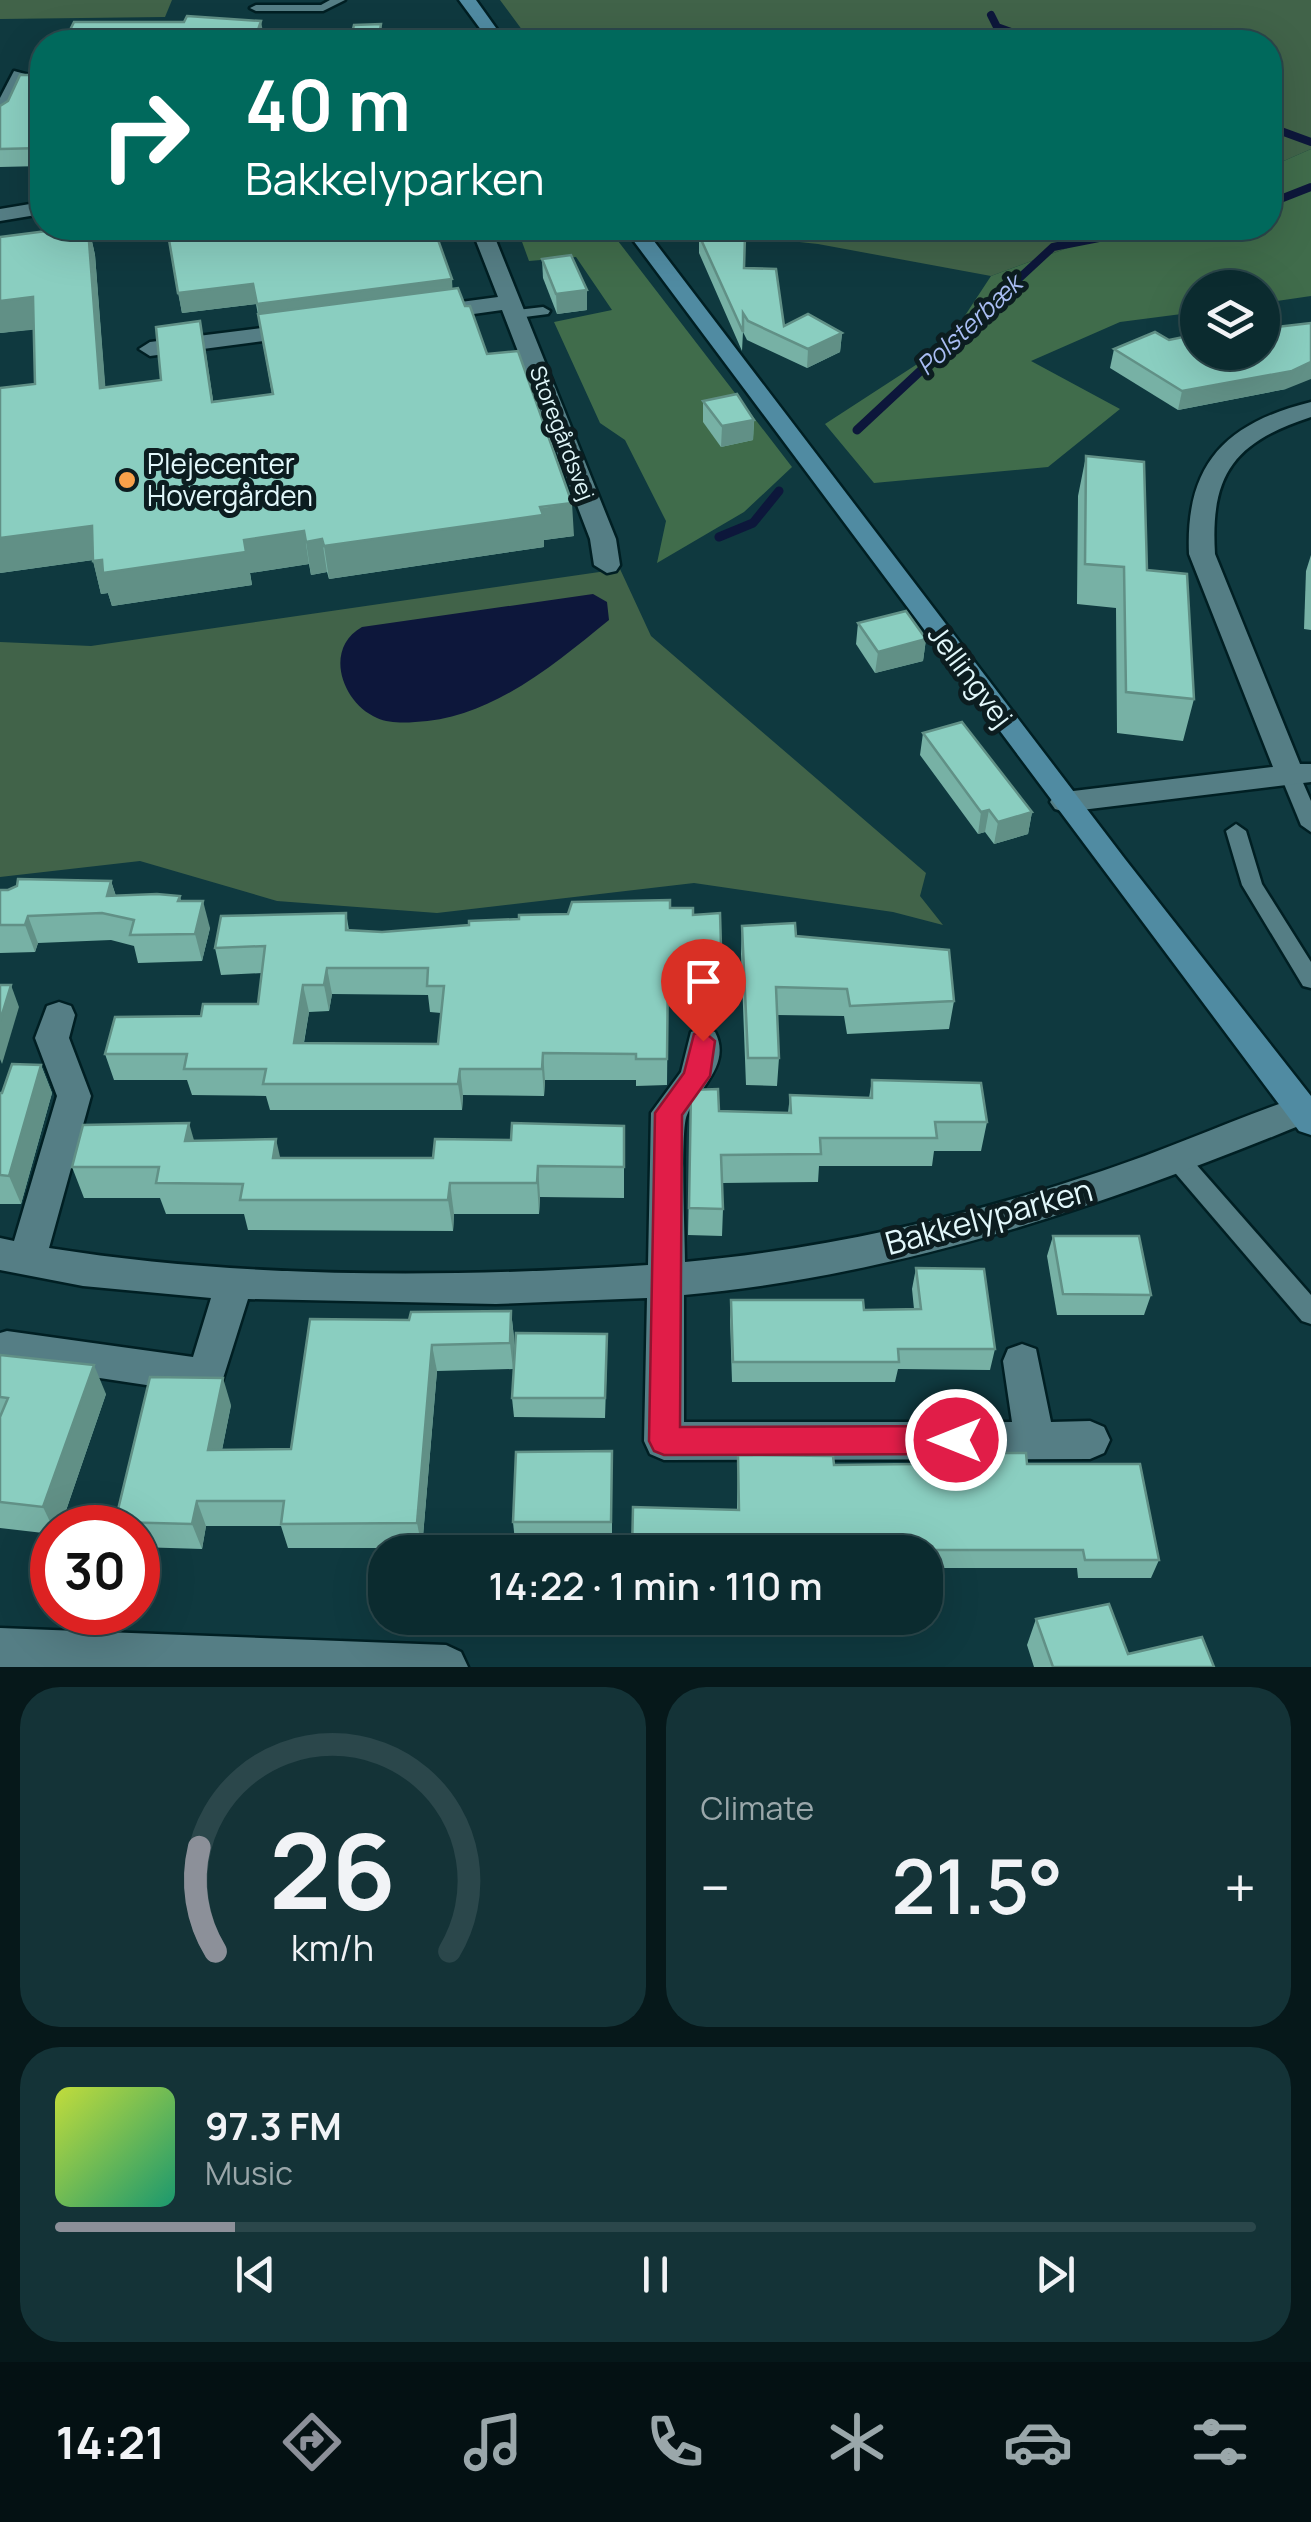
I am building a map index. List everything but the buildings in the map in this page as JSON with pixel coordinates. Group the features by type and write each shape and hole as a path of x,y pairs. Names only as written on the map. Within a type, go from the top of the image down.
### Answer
{"main road":[{"path":"467,0 489,30"},
{"name":"Jellingvej","path":"643,240 1306,1116"}],"street":[{"path":"0,116 10,75"},
{"path":"0,215 30,210"},
{"name":"Storegårdsvej","path":"487,240 603,539 607,565"},
{"path":"410,316 514,308"},
{"path":"150,349 333,326"},
{"path":"1065,802 1301,774 1202,554 1197,516 1206,480 1235,444 1280,418 1311,409"},
{"name":"Bakkelyparken","path":"59,1015 52,1038 74,1096 14,1257 234,1284 517,1288 761,1270 864,1251 1018,1213 1306,1116"},
{"path":"703,1041 697,1076 668,1113 664,1441 1090,1440"},
{"path":"7,1348 206,1376 234,1284"},
{"path":"1022,1361 1034,1440"},
{"path":"0,1649 446,1667"}],"lane":[{"path":"256,8 323,8 339,0"},
{"path":"514,308 544,312"},
{"path":"1301,774 1311,825"},
{"path":"1236,831 1252,885 1309,972"},
{"path":"1180,1161 1311,1313"}],"green space":[{"path":"0,0 172,0 165,17 0,19"},
{"path":"500,0 1311,0 1311,149 1282,162 1282,30 522,30"},
{"path":"1311,149 1311,296 1280,301 1280,270 1180,270 1180,314 1120,322 1031,361 1120,409 1048,467 874,483 825,424 945,346 991,276 1089,240 1282,240 1282,162"},
{"path":"521,240 617,240 792,467 744,512 657,563 666,521 625,440 600,423 554,322 612,310 576,257 529,261"},
{"path":"780,240 1089,240 991,276"},
{"path":"620,569 651,636 926,873 920,896 943,925 893,912 694,883 437,913 277,901 140,861 0,877 0,642 91,646"}],"water":[{"path":"593,594 607,602 609,620 520,687 469,711 415,722 381,720 354,701 342,675 343,648 362,627"}],"waterway":[{"path":"991,15 997,27 1005,30"},
{"path":"1282,131 1311,142"},
{"name":"Polsterbæk","path":"1282,198 1311,187"},
{"name":"Polsterbæk","path":"1014,283 1053,247 1089,240"},
{"name":"Polsterbæk","path":"857,430 1017,281"},
{"name":"Polsterbæk","path":"719,537 753,523 779,491"}],"place":[{"name":"Plejecenter Hovergården","path":"127,480"}],"route":[{"path":"703,1041 697,1076 668,1113 664,1441 956,1440"}]}
